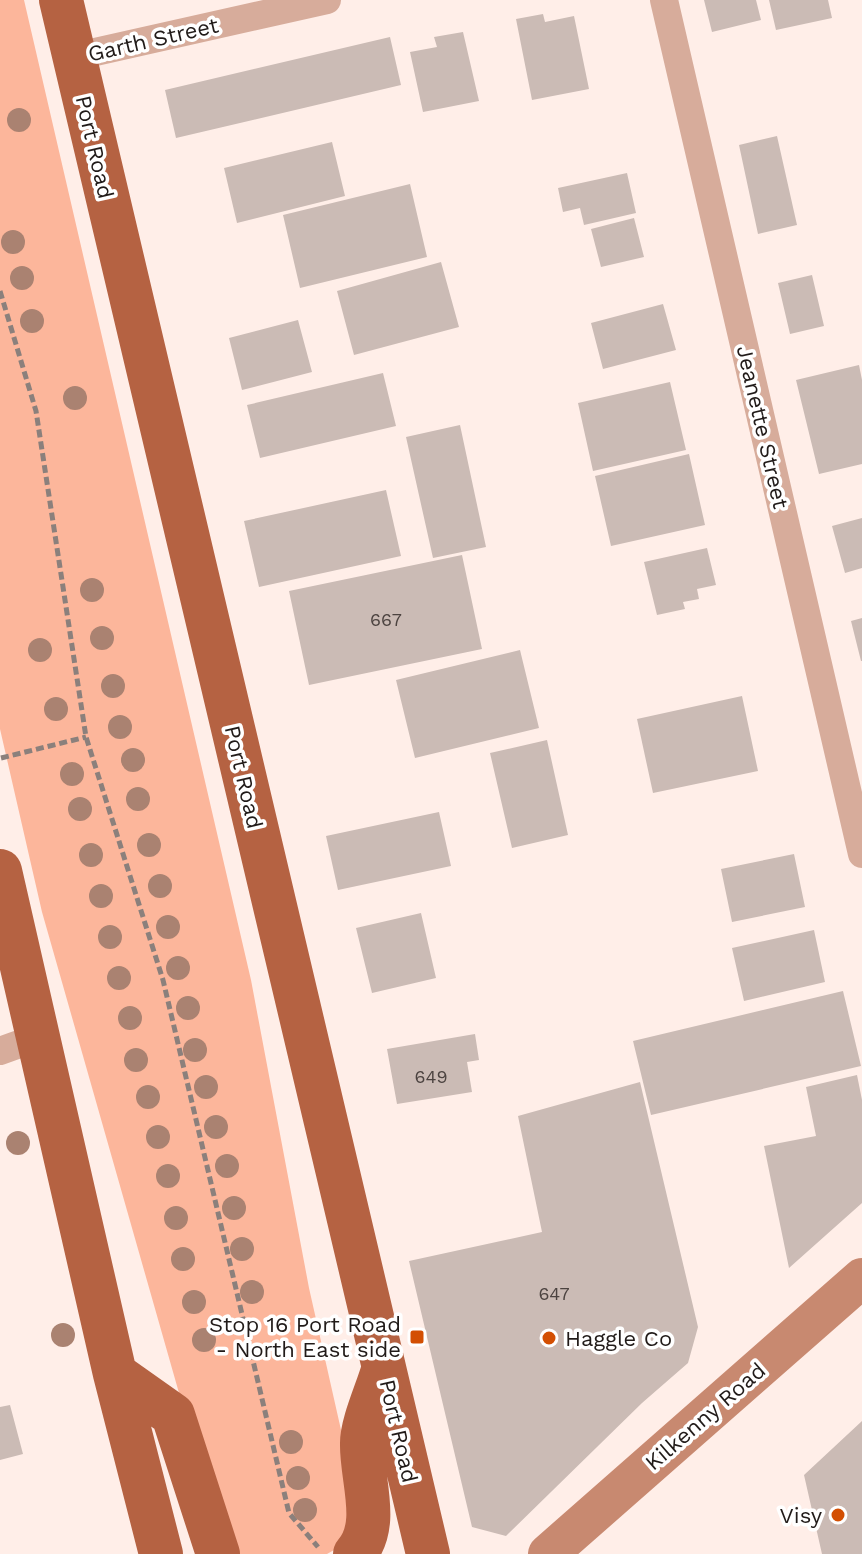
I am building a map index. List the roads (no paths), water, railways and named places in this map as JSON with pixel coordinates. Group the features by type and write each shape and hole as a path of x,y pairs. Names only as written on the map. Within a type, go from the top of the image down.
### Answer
{"highway":[{"name":"Port Road","path":"61,0 428,1554"},
{"path":"0,871 18,1045 58,1119 115,1374 161,1554"},
{"path":"355,1554 363,1545 369,1508 362,1441 384,1368"},
{"path":"115,1374 173,1415 218,1554"}],"main road":[{"name":"Kilkenny Road","path":"548,1554 862,1278"}],"street":[{"name":"Garth Street","path":"73,57 327,0"},
{"name":"Jeanette Street","path":"664,0 862,854"}],"place":[{"name":"Stop 16 Port Road - North East side","path":"417,1337"},
{"name":"Haggle Co","path":"549,1338"},
{"name":"Visy","path":"838,1515"}]}
